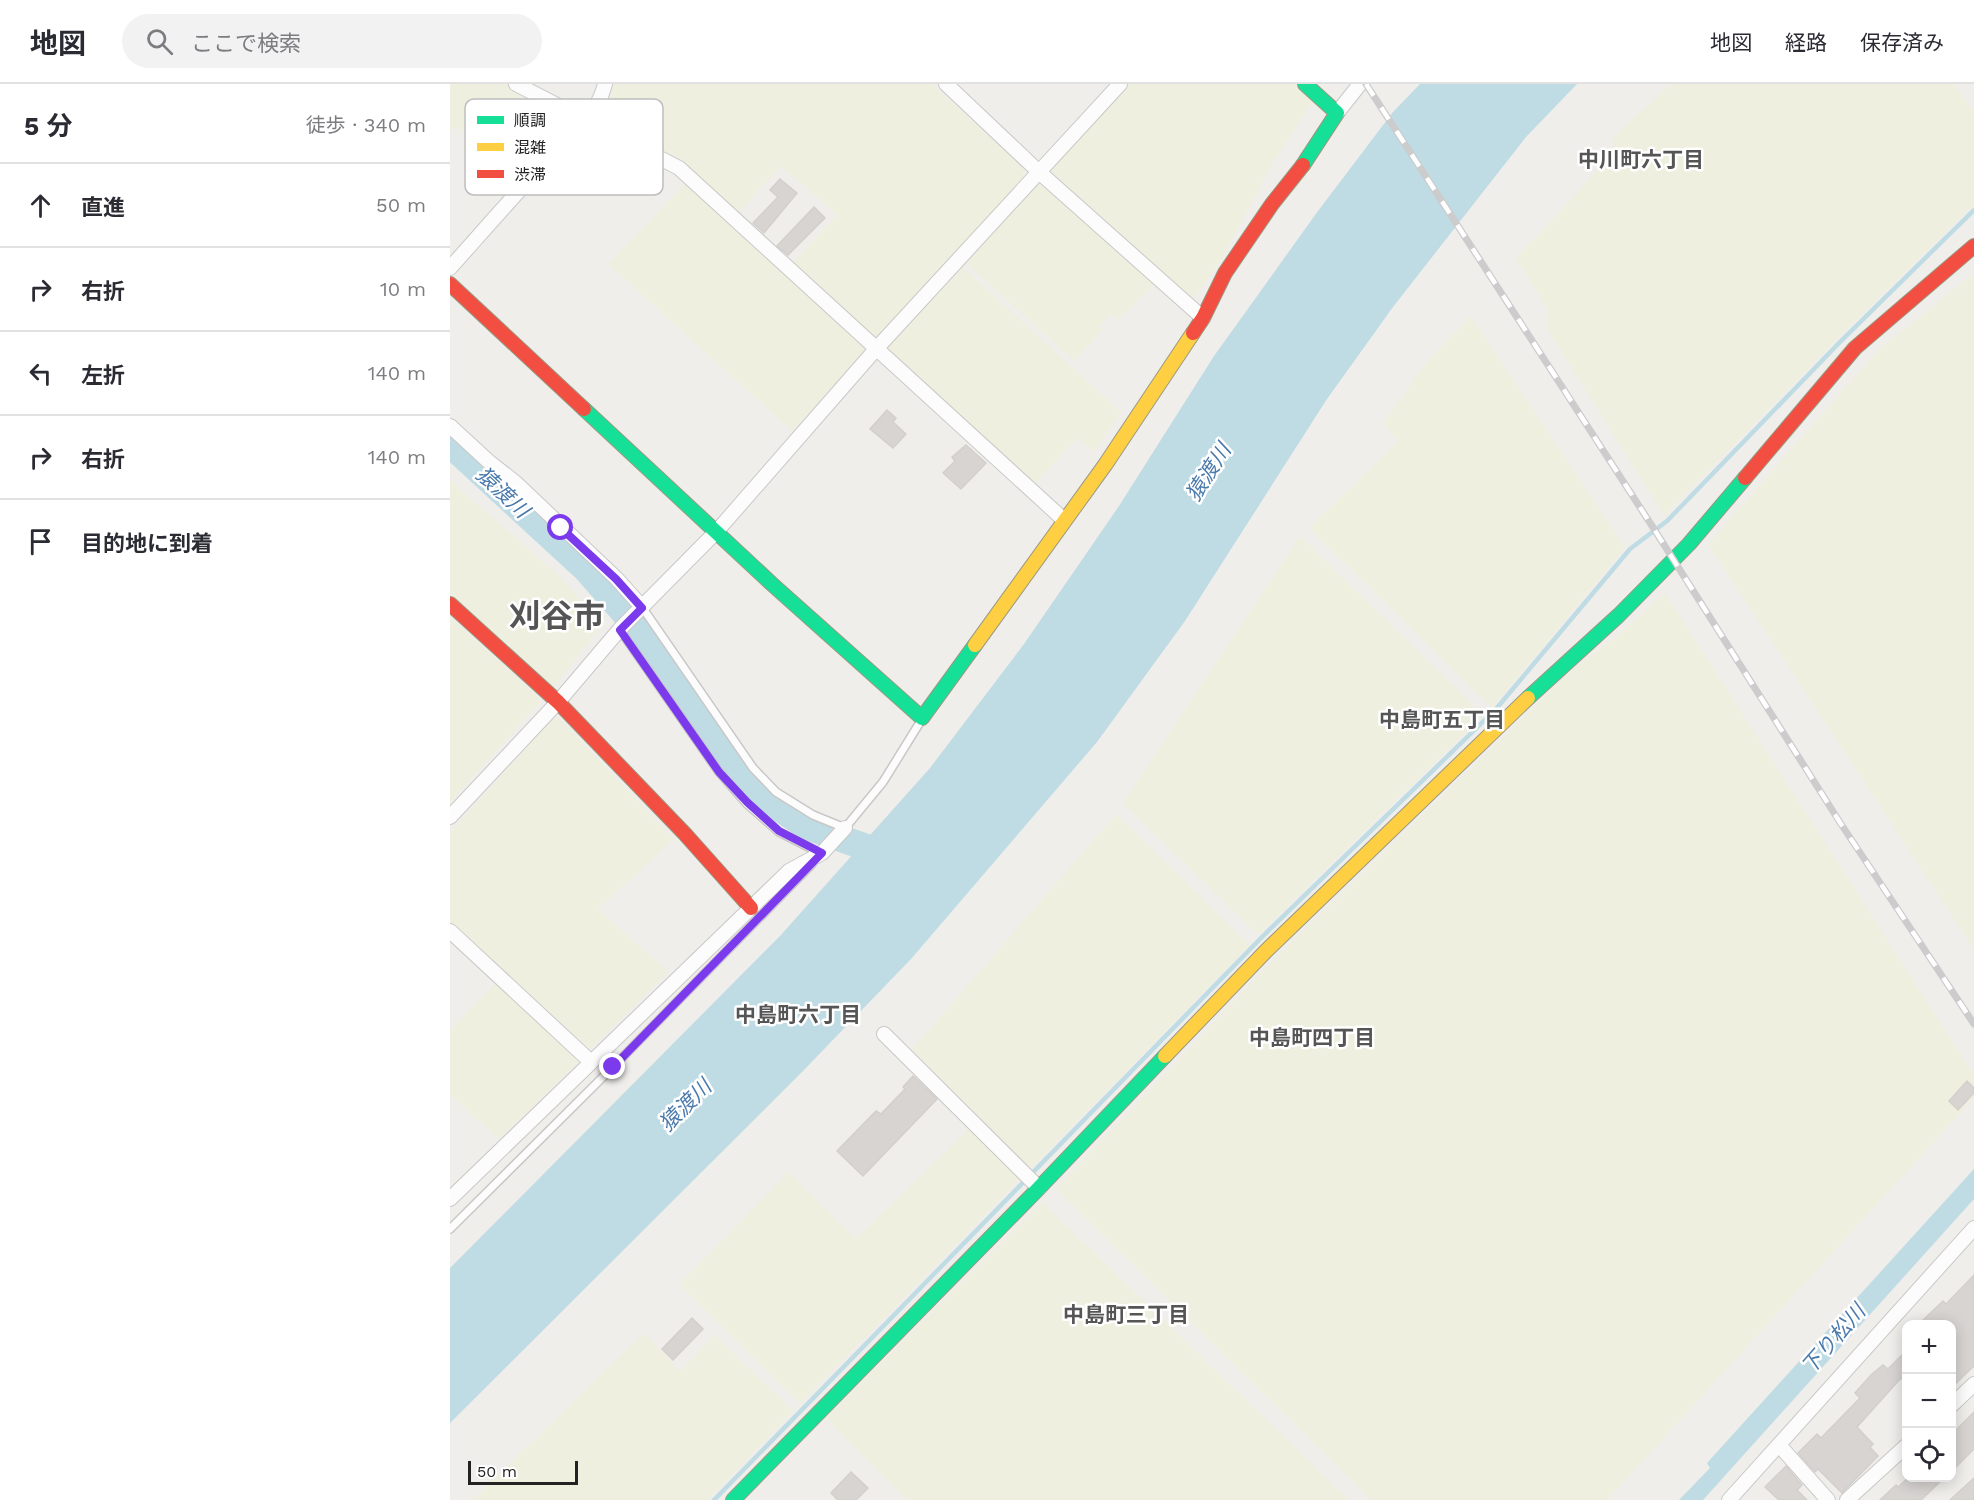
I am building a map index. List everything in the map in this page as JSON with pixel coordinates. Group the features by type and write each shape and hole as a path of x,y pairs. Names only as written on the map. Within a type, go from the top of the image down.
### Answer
{"street":[{"path":"516,84 545,99"},
{"path":"602,99 605,84"},
{"path":"946,84 1039,172 1203,318"},
{"path":"450,817 558,702 620,629 717,531 876,349 1120,84"},
{"path":"1305,84 1337,113"},
{"path":"450,284 773,585 922,717 1105,465 1203,318 1215,298 1225,273 1272,204 1300,170 1337,113 1360,84"},
{"path":"663,160 679,168 1064,520"},
{"path":"450,268 516,195"},
{"path":"733,1500 1266,951 1501,723 1619,615 1689,544 1855,348 1974,246"},
{"path":"450,426 488,462 516,483 616,579 641,608"},
{"path":"450,604 558,702 685,834 751,908"},
{"path":"450,1199 789,871 822,853 845,828"},
{"path":"450,932 591,1062"},
{"path":"884,1034 1037,1186"},
{"path":"1729,1500 1974,1228"},
{"path":"1956,1401 1974,1384"},
{"path":"1779,1445 1828,1500"},
{"path":"1847,1500 1902,1450"}],"lane":[{"path":"641,608 753,768 776,792 813,814 845,828 883,782 922,717"},
{"path":"450,1229 613,1067 822,853 779,831 726,780 620,629"}],"green space":[{"path":"450,84 509,84 513,91 522,96 519,99 465,99 465,134 456,126 450,132"},
{"path":"614,84 932,84 1025,170 1023,182 879,336 872,336 792,263 837,215 781,166 738,213 676,156 663,150 663,99 610,99"},
{"path":"1128,84 1295,84 1313,101 1274,161 1219,263 1192,301 1053,173 1052,168"},
{"path":"1671,84 1955,84 1974,111 1974,204 1837,339 1664,516 1547,329 1547,309 1516,258 1612,155 1614,136"},
{"path":"686,183 865,346 865,351 792,431 608,264"},
{"path":"1044,185 1154,284 1119,319 1111,314 1100,326 1102,331 1074,361 966,263 1037,186"},
{"path":"963,267 1121,412 1094,452 1077,438 1034,485 889,352 888,347"},
{"path":"1974,273 1974,950 1708,544 1879,349"},
{"path":"1471,316 1625,547 1492,708 1309,528 1398,441 1383,423 1429,359"},
{"path":"450,480 559,576 603,624 554,687 450,593"},
{"path":"1300,536 1483,715 1258,935 1123,803"},
{"path":"1665,593 1974,1075 1974,1098 1607,1500 1371,1500 1056,1189 1269,964 1570,672 1617,636"},
{"path":"450,617 538,697 540,702 450,802"},
{"path":"558,717 674,839 598,909 669,972 590,1049 450,921 450,832 554,718"},
{"path":"1116,814 1250,945 1029,1170 909,1053"},
{"path":"496,982 580,1060 499,1139 450,1095 450,1031"},
{"path":"971,1127 1022,1177 800,1404 679,1284 789,1172 856,1239"},
{"path":"1042,1202 1349,1500 907,1500 826,1418"},
{"path":"644,1333 680,1371 715,1335 793,1411 708,1500 472,1500"}],"water":[{"path":"1420,84 1577,84 1526,137 1393,307 1327,399 1185,621 1097,742 911,959 802,1072 450,1423 450,1268 780,936 930,768 1024,644 1119,506 1214,356 1318,211 1393,112"},
{"name":"下り松川","path":"1974,1169 1974,1199 1703,1500 1679,1500 1710,1468 1707,1463"}],"building":[{"path":"780,179 797,193 764,233 753,223 778,197 770,190"},
{"path":"814,207 825,218 788,255 777,246"},
{"path":"887,410 896,418 893,422 906,434 893,448 870,429"},
{"path":"966,445 986,463 961,489 943,473 955,461 952,457"},
{"path":"913,1076 937,1099 863,1176 837,1151 876,1111 881,1114 905,1089 903,1087"},
{"path":"1967,1081 1974,1088 1974,1093 1958,1110 1949,1101"},
{"path":"1974,1275 1974,1366 1956,1383 1956,1320 1923,1320 1943,1301 1946,1304"},
{"path":"692,1318 703,1329 673,1360 662,1349"},
{"path":"1902,1355 1902,1379 1857,1427 1873,1444 1870,1447 1878,1456 1842,1493 1818,1469 1815,1472 1798,1453 1817,1434 1821,1438 1860,1398 1855,1393 1871,1375 1883,1365 1888,1369"},
{"path":"1974,1412 1974,1449 1956,1467 1956,1430"},
{"path":"1786,1466 1802,1485 1797,1490 1807,1500 1779,1500 1765,1487"},
{"path":"851,1472 868,1488 856,1500 838,1500 831,1493"},
{"path":"1974,1478 1974,1500 1950,1500"},
{"path":"1904,1482 1940,1482 1921,1500 1880,1500 1896,1485 1898,1487"}],"waterway":[{"path":"714,1500 1262,937 1496,709 1630,549 1667,521 1840,342 1974,210"},
{"name":"猿渡川","path":"450,444 586,569 622,610 670,674 732,767 769,801 806,826 896,858"}],"railway":[{"path":"1366,84 1654,529 1841,824 1974,1024"}],"traffic: fast":[{"path":"1303,165 1337,113 1305,84"},
{"path":"584,409 773,585 922,718 975,645"},
{"path":"1528,698 1619,615 1689,544 1745,478"},
{"path":"733,1500 1165,1056"}],"traffic: slow":[{"path":"975,645 1105,465 1193,333"},
{"path":"1165,1056 1266,951 1528,698"}],"traffic: jam":[{"path":"1193,333 1225,273 1272,204 1303,165"},
{"path":"1745,478 1855,348 1974,246"},
{"path":"450,284 584,409"},
{"path":"450,604 558,702 685,834 751,908"}],"district":[{"name":"中川町六丁目","path":"1641,159"},
{"name":"刈谷市","path":"557,616"},
{"name":"中島町五丁目","path":"1442,719"},
{"name":"中島町六丁目","path":"798,1014"},
{"name":"中島町四丁目","path":"1312,1037"},
{"name":"中島町三丁目","path":"1126,1314"}],"route":[{"path":"561,528 616,579 642,608 620,630 719,772 779,831 822,853 613,1067"}]}
